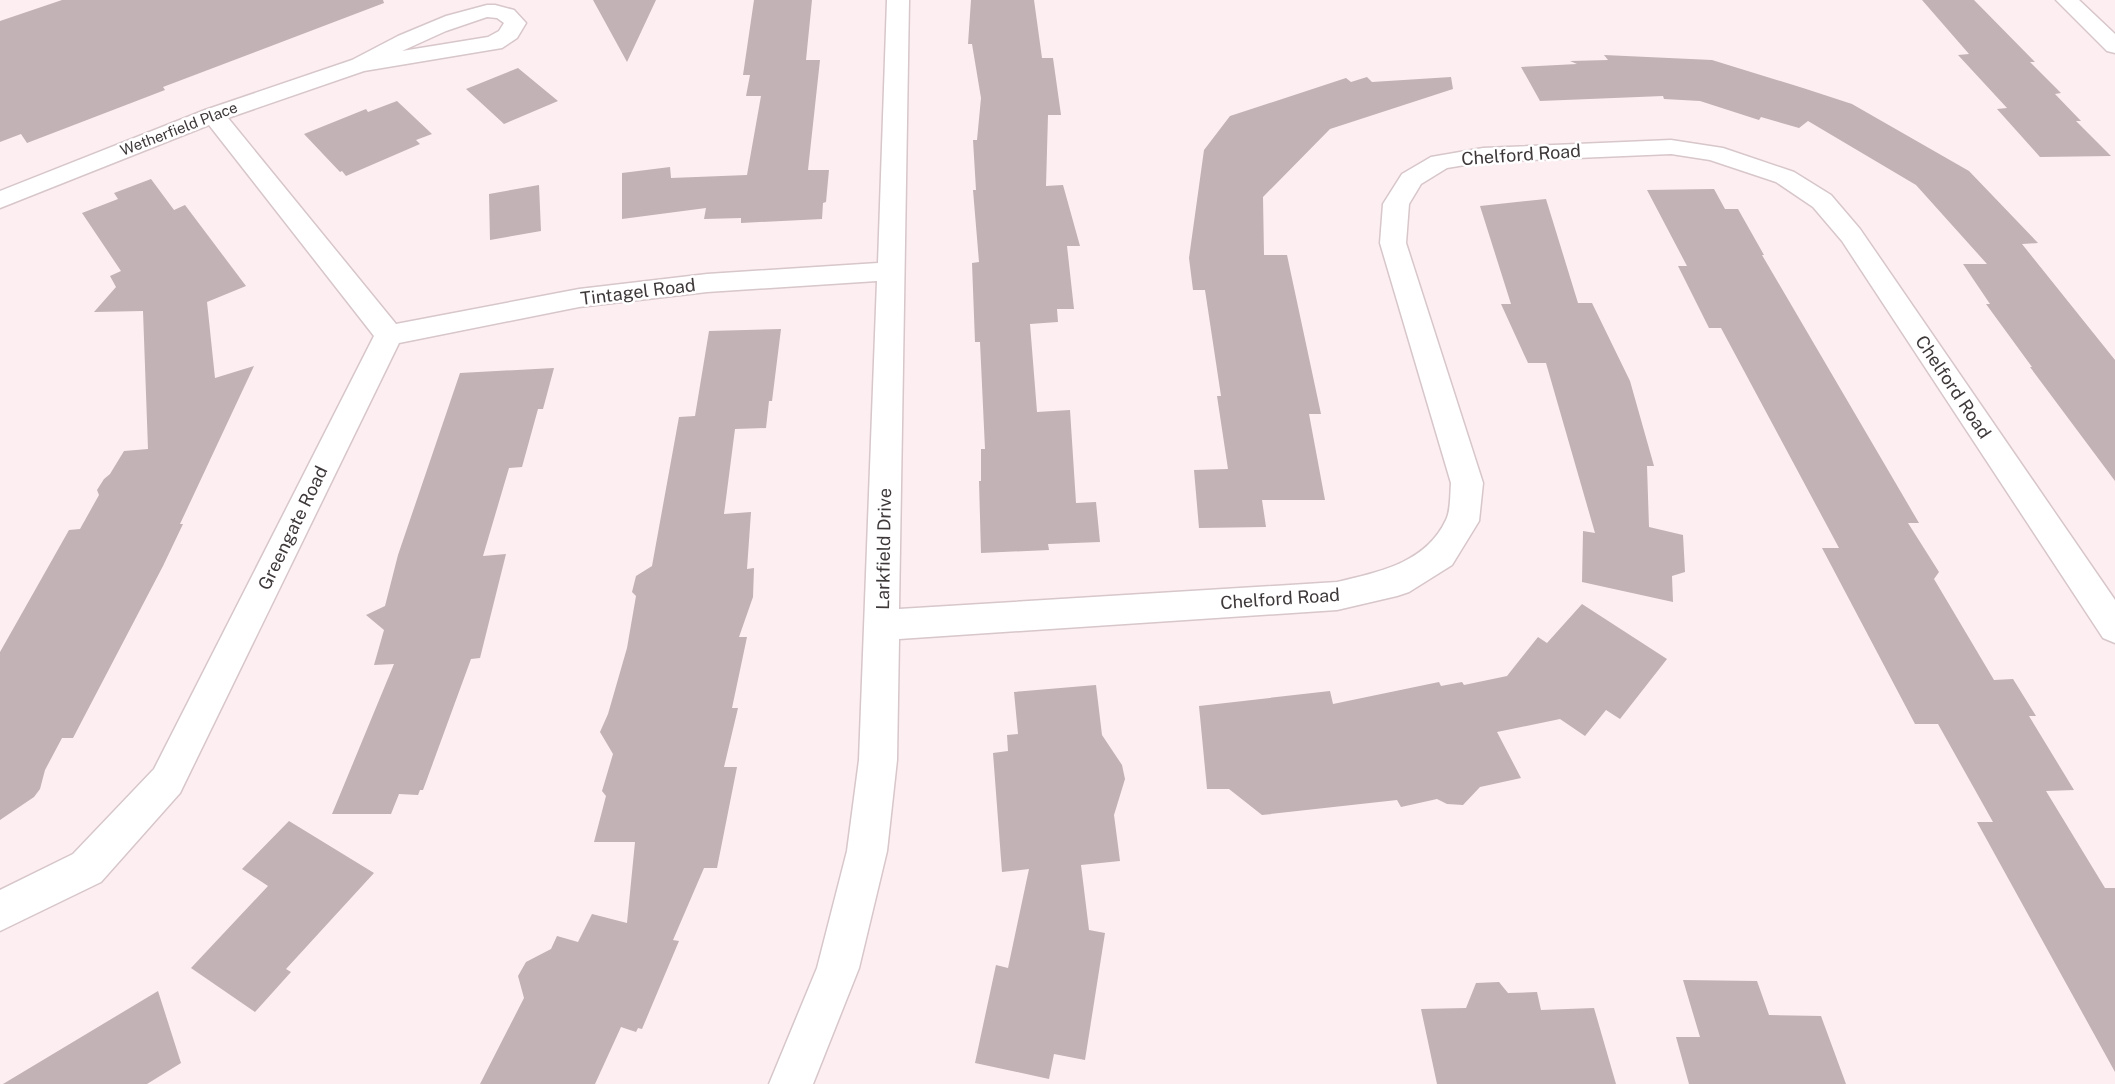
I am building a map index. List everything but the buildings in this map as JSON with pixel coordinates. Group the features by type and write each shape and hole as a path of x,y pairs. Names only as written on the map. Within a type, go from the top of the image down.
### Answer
{"street":[{"name":"Larkfield Drive","path":"790,1084 838,968 867,851 878,760 898,0"},
{"path":"2067,0 2115,46"},
{"name":"Wetherfield Place","path":"0,200 213,115 360,65 494,43 506,37 515,23 511,16 503,12 487,11 468,15 398,44 360,65"},
{"path":"213,115 389,335"},
{"name":"Chelford Road","path":"882,625 1337,596 1397,582 1440,556 1463,521 1467,483 1393,243 1396,204 1411,179 1440,162 1484,155 1671,147 1714,153 1752,164 1785,177 1822,201 1851,235 2115,628"},
{"name":"Tintagel Road","path":"389,335 590,297 707,283 890,272"},
{"name":"Greengate Road","path":"0,911 87,868 167,782 389,335"}]}
